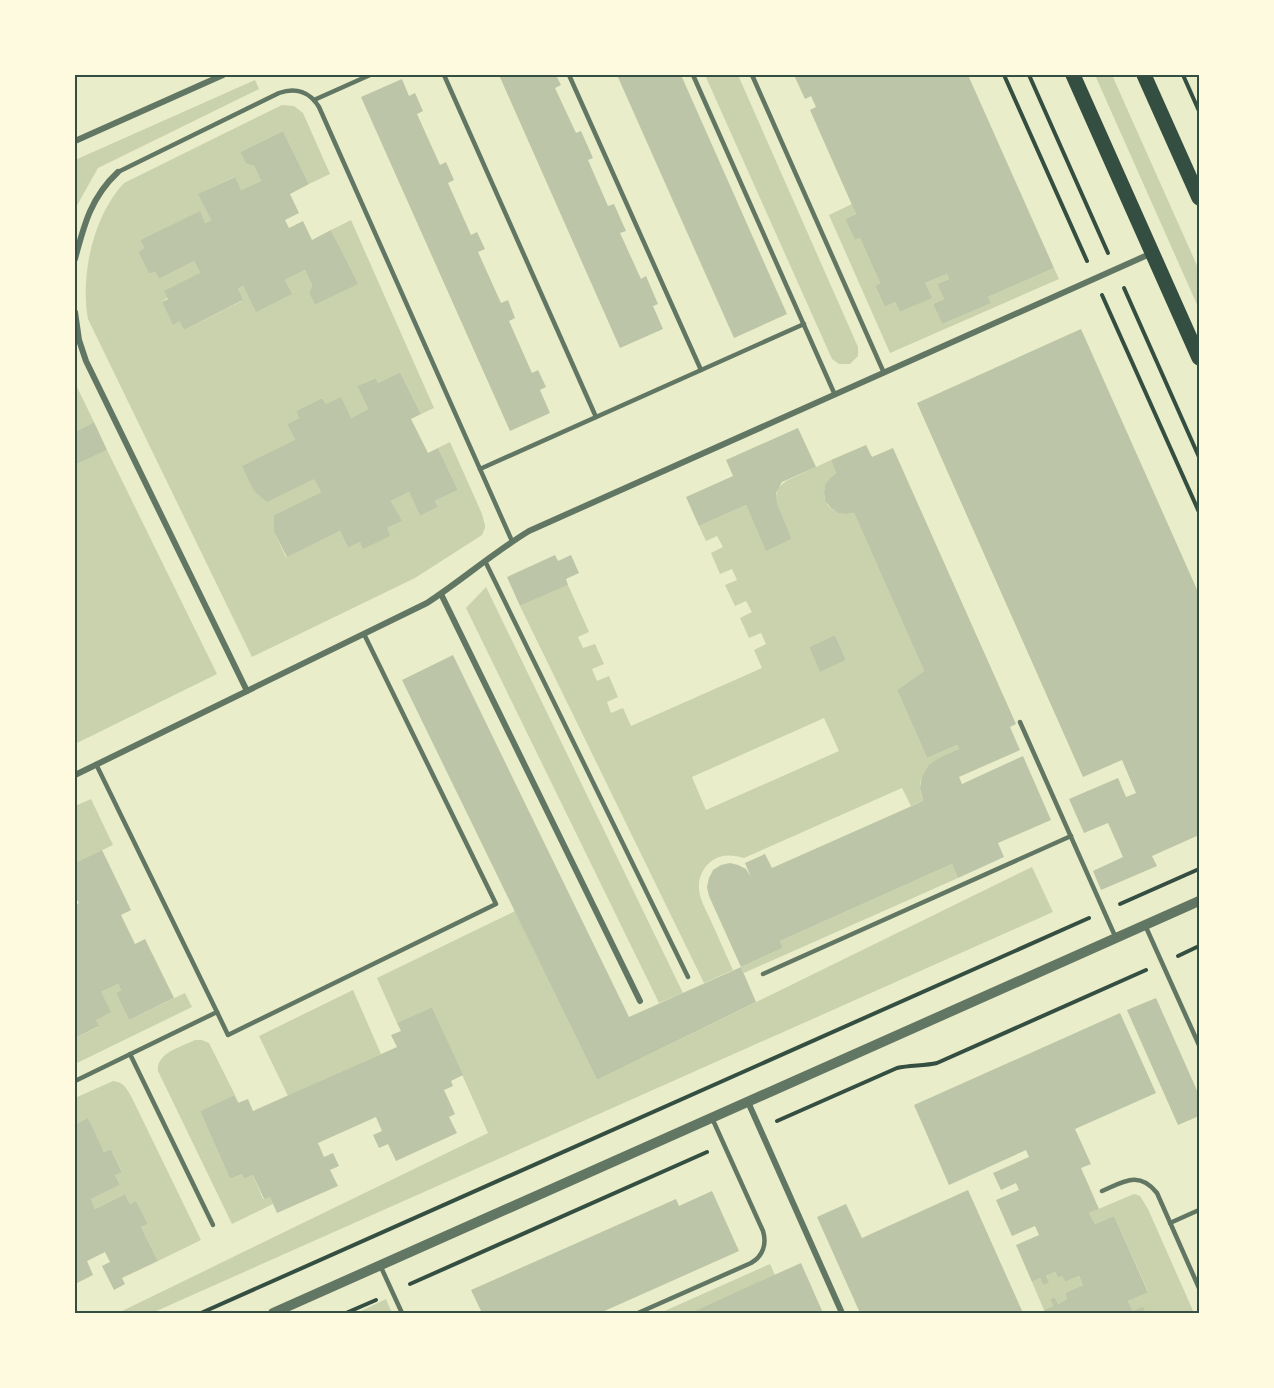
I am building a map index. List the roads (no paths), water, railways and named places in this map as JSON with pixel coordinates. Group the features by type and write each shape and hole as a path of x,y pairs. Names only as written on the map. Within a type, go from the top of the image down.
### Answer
{"main road":[{"path":"1073,75 1199,358"},
{"path":"1144,75 1199,198"}],"street":[{"path":"75,141 223,75"},
{"path":"75,259 84,224 100,190 118,172"},
{"path":"75,775 427,603 529,531 1152,253"},
{"path":"75,312 79,340 86,361 248,691"},
{"path":"441,594 640,1001"},
{"path":"273,1313 1199,901"},
{"path":"748,1102 842,1313"}],"lane":[{"path":"314,100 370,75"},
{"path":"444,75 596,417"},
{"path":"569,75 701,370"},
{"path":"693,75 835,394"},
{"path":"752,75 884,373"},
{"path":"118,172 285,91 302,91 314,100 512,541"},
{"path":"480,468 804,324"},
{"path":"485,561 688,977"},
{"path":"96,764 228,1035 496,904 364,634"},
{"path":"1020,722 1116,938"},
{"path":"763,974 1071,836"},
{"path":"1145,925 1199,1045"},
{"path":"75,1081 217,1012"},
{"path":"130,1054 213,1225"},
{"path":"638,1313 751,1263 763,1250 763,1231 712,1118"},
{"path":"1102,1191 1135,1179 1144,1180 1151,1185 1157,1193 1199,1288"},
{"path":"1170,1223 1199,1210"},
{"path":"381,1265 402,1313"}]}
